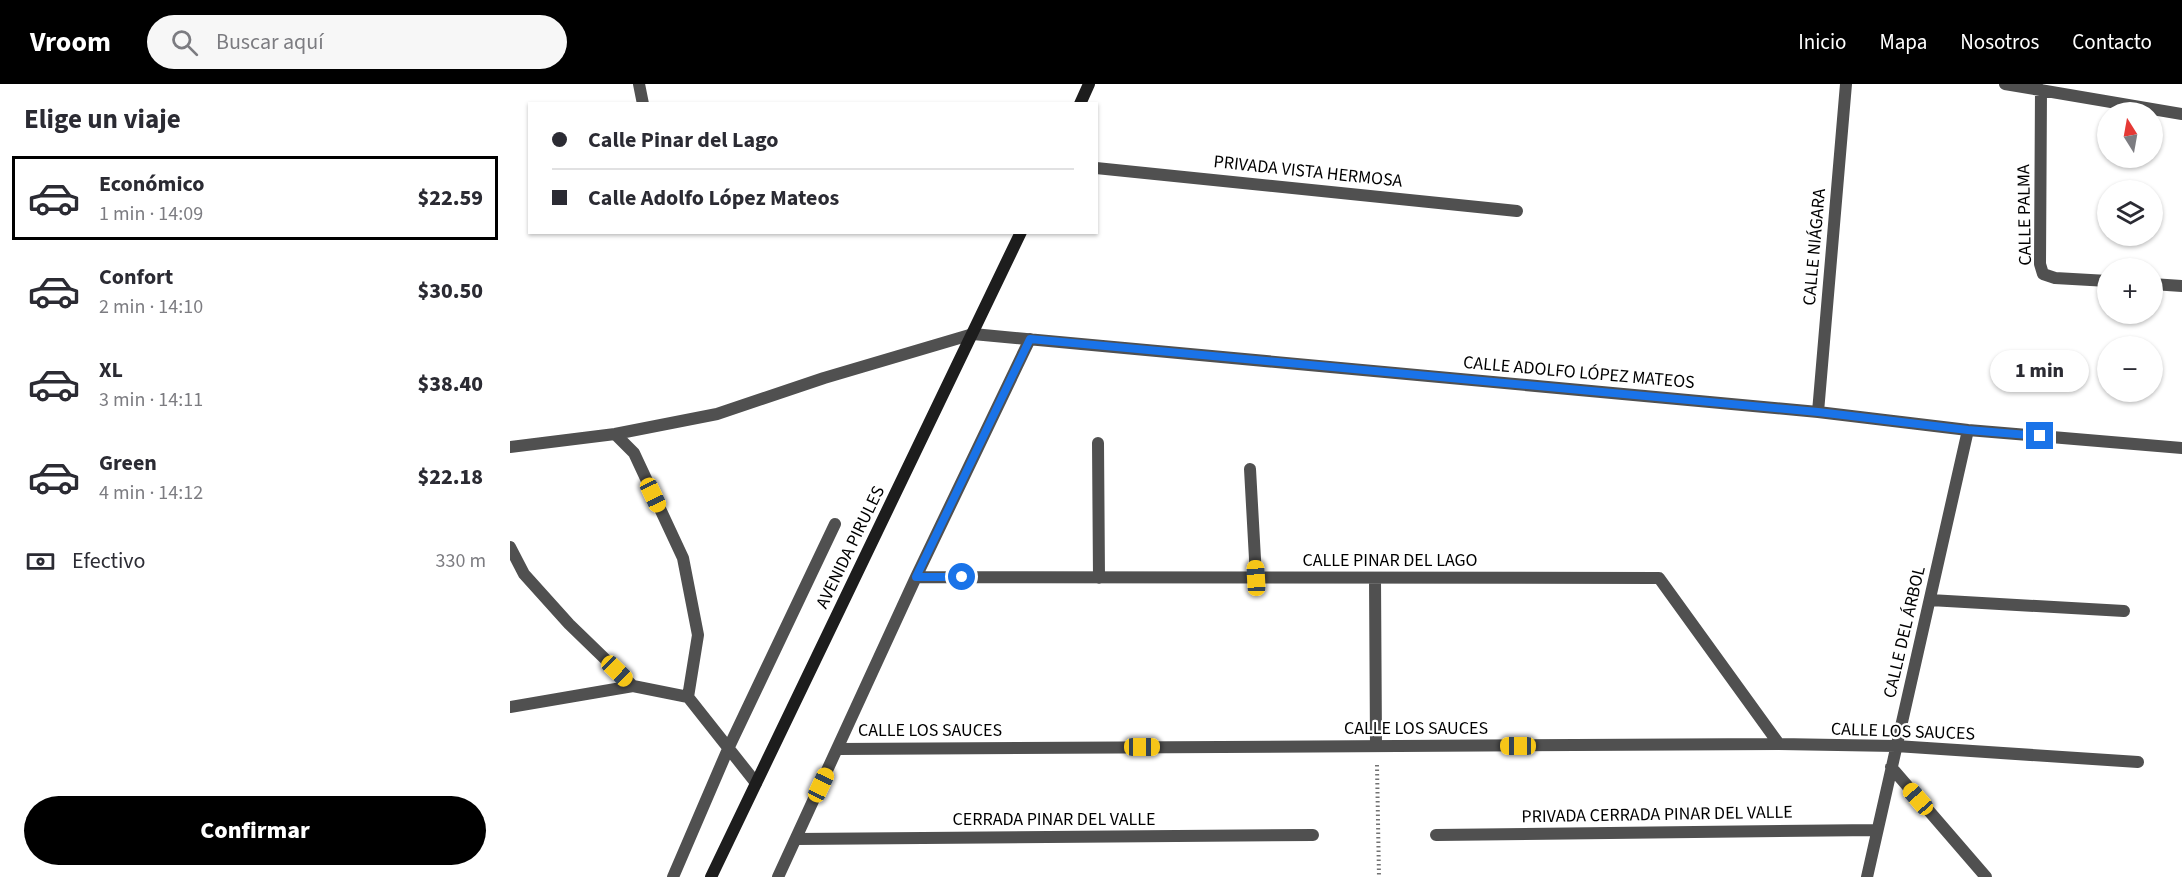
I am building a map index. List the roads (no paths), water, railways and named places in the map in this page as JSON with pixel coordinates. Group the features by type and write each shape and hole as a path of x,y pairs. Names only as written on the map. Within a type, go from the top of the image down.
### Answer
{"street":[{"path":"639,84 643,102"},
{"path":"1081,102 1089,84"},
{"name":"CALLE NIÁGARA","path":"1818,412 1846,84"},
{"path":"2005,84 2182,114"},
{"name":"CALLE PALMA","path":"2041,90 2040,264 2043,274 2055,278 2097,280"},
{"name":"PRIVADA VISTA HERMOSA","path":"1098,168 1517,211"},
{"name":"AVENIDA PIRULES","path":"711,877 1020,234"},
{"path":"2163,285 2182,286"},
{"path":"510,447 615,434 717,414 824,378 973,334"},
{"name":"CALLE ADOLFO LÓPEZ MATEOS","path":"973,334 1818,412 1968,430 2182,448"},
{"path":"778,877 916,577 1030,339"},
{"name":"CALLE DEL ÁRBOL","path":"1867,877 1968,430"},
{"path":"615,434 634,453 683,558 698,635 688,697"},
{"path":"1098,443 1099,578"},
{"path":"1250,469 1256,578"},
{"path":"673,877 728,749 835,524"},
{"path":"510,547 524,574 569,624 633,686"},
{"name":"CALLE PINAR DEL LAGO","path":"916,577 1659,578 1779,744"},
{"path":"1375,578 1376,746"},
{"path":"1930,600 2124,610"},
{"path":"510,707 633,686 688,697 756,783"},
{"name":"CALLE LOS SAUCES","path":"838,748 1779,744 1896,747 2138,762"},
{"path":"1892,767 1986,877"},
{"name":"PRIVADA CERRADA PINAR DEL VALLE","path":"1436,834 1877,830"},
{"name":"CERRADA PINAR DEL VALLE","path":"796,839 1312,835"}]}
